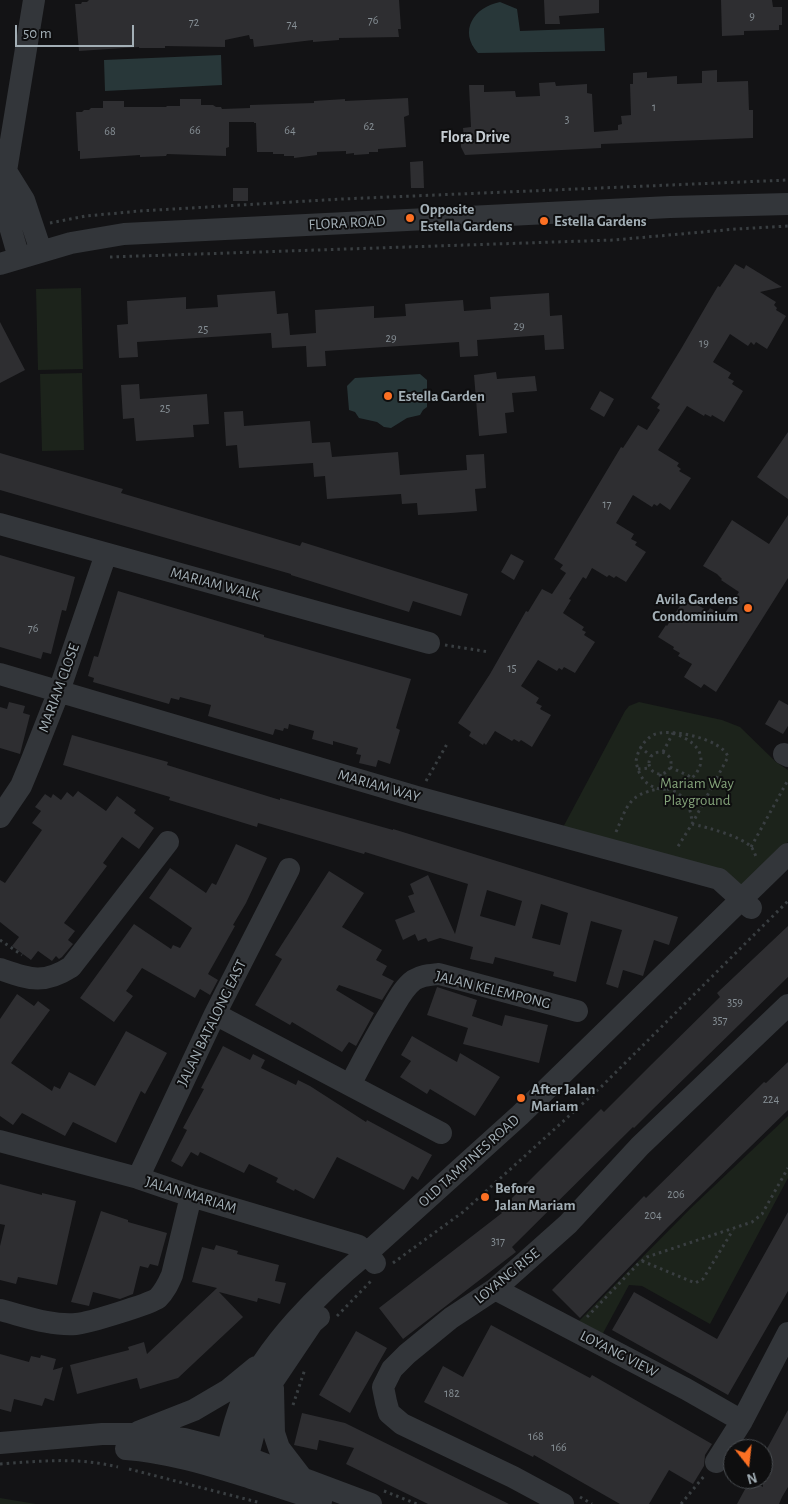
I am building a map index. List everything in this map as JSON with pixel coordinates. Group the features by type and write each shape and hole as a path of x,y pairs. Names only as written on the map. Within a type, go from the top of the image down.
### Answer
{"street":[{"path":"10,261 4,206 6,171 34,0"},
{"path":"6,171 24,200 41,251"},
{"name":"FLORA ROAD","path":"10,261 72,243 124,234 670,207 788,204"},
{"name":"MARIAM WALK","path":"0,524 429,643"},
{"name":"MARIAM CLOSE","path":"0,817 21,786 59,691 106,554"},
{"name":"MARIAM WAY","path":"0,674 417,797 719,879 746,903"},
{"path":"0,969 21,976 44,979 57,976 71,967 168,842"},
{"name":"OLD TAMPINES ROAD","path":"746,903 766,875 788,854"},
{"name":"JALAN BATALONG EAST","path":"138,1178 214,1014 289,869"},
{"name":"OLD TAMPINES ROAD","path":"235,1463 273,1380 312,1323 376,1266 520,1115 746,903 788,873"},
{"name":"JALAN KELEMPONG","path":"350,1085 398,999 413,981 423,975 439,974 577,1011"},
{"name":"LOYANG RISE","path":"571,1500 513,1477 402,1424 390,1413 384,1387 392,1369 407,1354 451,1318 495,1288 568,1224 640,1146 788,1004"},
{"path":"214,1014 441,1133"},
{"name":"JALAN MARIAM","path":"0,1142 138,1178 191,1196 353,1244 359,1246 376,1266"},
{"path":"0,1310 48,1321 77,1324 134,1308 157,1299 167,1287 172,1275 191,1196"},
{"name":"OLD TAMPINES ROAD","path":"235,1463 244,1399 264,1360 304,1313 341,1275 376,1266"},
{"name":"LOYANG VIEW","path":"495,1288 573,1331 686,1389 742,1421"},
{"path":"716,1462 742,1421 788,1333"},
{"path":"133,1434 194,1410 228,1390 264,1360"},
{"path":"273,1380 274,1433 279,1448 302,1478"},
{"path":"0,1442 133,1434 184,1439 329,1504"},
{"path":"0,1455 69,1449 115,1448 145,1450 235,1463 375,1496"}],"path":[{"path":"34,228 58,220 140,211 342,199 788,180"},
{"path":"108,257 614,240 788,226"},
{"path":"429,643 489,652"},
{"path":"663,752 673,733"},
{"path":"614,836 630,801 634,797 643,793 686,783 693,778 701,766 700,754 691,742 673,733"},
{"path":"674,853 692,824 727,761 727,754 720,747 707,740 673,733 653,735 640,747 636,761 638,769 647,783 652,786 672,790 681,795 690,809 692,824"},
{"path":"417,797 447,744"},
{"path":"640,747 651,756"},
{"path":"656,752 663,752 668,755 671,761 670,767 666,772 654,773 650,768 651,756 656,752"},
{"path":"670,767 693,778"},
{"path":"638,769 650,768"},
{"path":"660,774 662,788"},
{"path":"751,846 788,780"},
{"path":"692,824 722,831 751,846 766,875"},
{"path":"335,1319 376,1266 463,1212 601,1087 788,901"},
{"path":"0,940 26,959"},
{"path":"573,1331 642,1261 652,1255 748,1224 762,1214 788,1168"},
{"path":"642,1261 696,1283 702,1279 733,1229"},
{"path":"293,1410 294,1401 306,1367"},
{"path":"0,1464 73,1460 97,1462 208,1488 266,1504"},
{"path":"681,1504 716,1462"},
{"path":"375,1496 417,1504"},
{"path":"571,1500 592,1504"}],"green space":[{"path":"81,288 83,369 38,370 36,289"},
{"path":"82,373 84,450 42,451 40,374"},
{"name":"Mariam Way Playground","path":"639,702 722,720 740,727 776,762 788,770 788,842 738,892 560,833 625,711 629,706"},
{"path":"788,1116 788,1178 710,1324 642,1286 629,1285 602,1335 579,1321 692,1207"},
{"path":"0,1498 36,1504 0,1504"}],"shaded area":[{"path":"500,2 517,9 520,31 604,28 605,51 478,53 472,45 469,36 472,21 483,9"},
{"path":"221,55 222,85 105,91 104,60"},
{"name":"Estella Garden","path":"420,374 427,380 427,407 420,415 407,418 391,428 384,427 377,422 359,418 355,412 349,410 347,386 355,378"}],"building":[{"path":"89,0 399,0 401,29 398,29 399,37 339,38 339,40 313,42 313,40 254,47 253,39 250,39 249,35 225,40 225,47 165,46 165,48 139,47 79,51 75,4 81,4"},
{"path":"544,0 599,0 599,13 559,16 560,24 545,24"},
{"path":"721,0 772,0 773,7 782,7 782,25 779,25 779,30 744,31 744,35 722,36"},
{"path":"717,70 717,82 748,81 749,110 753,110 753,138 601,144 601,148 465,155 461,147 461,139 464,139 463,128 471,127 469,85 484,85 484,92 515,91 516,97 540,96 539,83 555,82 556,86 587,84 587,93 592,94 594,132 618,130 618,125 622,124 621,116 631,115 630,84 633,84 633,73 647,72 647,78 677,76 677,84 702,83 702,71"},
{"path":"408,98 409,115 404,117 406,147 378,149 378,152 369,152 369,154 346,154 346,151 317,152 317,155 294,158 294,156 284,156 284,154 273,154 273,152 257,152 256,123 254,122 229,122 229,147 226,148 226,156 167,154 166,156 140,157 140,155 80,159 80,151 78,151 76,112 82,112 91,108 103,108 103,101 124,101 124,107 166,107 180,106 180,99 201,99 201,105 213,105 222,109 250,108 250,105 314,103 314,101 345,99 345,101"},
{"path":"423,161 424,188 411,188 410,162"},
{"path":"233,188 248,188 248,201 233,201"},
{"path":"735,264 744,269 746,265 782,287 760,292 776,302 774,305 777,308 776,310 786,316 767,349 756,342 754,345 751,342 748,346 730,334 713,362 731,373 728,378 734,381 732,384 743,391 724,422 712,415 711,417 705,414 704,416 687,406 658,450 679,463 677,466 681,469 679,471 691,478 670,510 660,503 657,506 654,504 652,507 633,495 616,523 634,534 631,539 637,542 635,545 646,552 626,582 616,576 614,578 609,575 607,577 592,568 586,579 583,577 569,599 571,600 563,613 584,627 582,630 586,632 584,635 595,642 575,673 564,667 562,670 559,668 557,671 538,660 521,686 539,698 536,703 542,706 540,709 551,715 532,747 521,740 519,742 514,739 512,741 495,731 486,745 484,743 483,745 469,736 471,732 458,723 490,674 526,611 528,612 542,589 552,594 566,573 560,569 563,565 554,559 621,447 623,448 638,425 647,430 660,410 657,408 660,404 651,398 718,286 720,287"},
{"path":"275,291 277,314 288,313 290,335 316,333 315,310 374,306 374,318 406,316 405,304 463,300 464,311 491,309 490,297 549,293 550,316 562,315 564,349 545,350 544,335 477,340 478,356 460,357 459,342 325,351 326,366 307,367 306,346 272,348 271,333 137,342 138,357 119,358 117,325 128,324 127,301 186,297 186,309 218,307 217,295"},
{"path":"0,322 25,370 0,383"},
{"path":"496,372 497,379 535,376 537,391 512,393 514,412 505,413 507,433 479,436 474,375"},
{"path":"139,384 140,399 207,394 209,424 193,425 194,437 136,441 134,418 123,419 121,385"},
{"path":"600,391 614,399 604,417 590,409"},
{"path":"243,411 244,426 310,421 312,443 330,442 332,457 398,452 400,475 467,470 466,455 484,454 486,488 475,489 477,511 451,513 418,515 417,503 402,504 401,494 327,499 325,476 314,477 313,463 239,468 237,445 226,446 224,412"},
{"path":"788,432 788,499 757,477"},
{"path":"0,453 123,489 121,493 300,546 302,542 468,594 461,616 413,601 409,612 291,574 0,490"},
{"name":"Avila Gardens Condominium","path":"788,515 788,578 716,692 704,684 701,688 684,677 692,664 678,656 680,653 673,649 674,647 658,637 685,598 708,611 710,608 723,616 739,592 721,580 717,574 703,566 732,520 769,544"},
{"path":"511,554 524,561 514,580 501,572"},
{"path":"0,555 75,577 66,611 62,610 51,654 43,652 41,659 0,647"},
{"path":"118,591 264,635 264,637 411,679 396,728 400,730 390,764 378,760 376,767 359,763 361,755 356,754 358,748 333,741 333,745 312,739 314,731 289,724 288,729 284,728 283,731 275,729 273,735 208,716 211,705 180,697 179,700 171,698 169,704 93,682 94,678 88,676 94,656 98,657"},
{"path":"779,700 788,705 788,726 783,734 765,724"},
{"path":"9,702 25,706 23,713 30,715 20,754 0,748 0,707 7,709"},
{"path":"72,735 168,762 167,765 280,800 280,798 393,829 678,917 669,945 654,940 643,976 623,970 618,988 606,984 622,930 591,921 576,982 553,976 554,972 495,957 493,964 470,959 473,947 440,938 428,942 426,938 418,941 415,934 403,940 395,920 415,912 408,896 414,894 410,884 428,875 455,934 468,884 365,852 364,854 258,823 257,827 169,800 170,797 63,765","holes":["487,890 522,901 515,926 480,916","541,904 568,913 560,945 532,938"]},
{"path":"78,791 106,811 117,796 136,810 134,813 154,828 139,849 122,837 103,863 107,866 64,923 75,931 68,940 73,944 62,957 59,959 56,956 52,961 38,951 31,960 12,946 19,937 0,922 0,880 5,883 42,830 32,823 41,811 35,807 45,794 51,798 53,794 61,800 67,792 73,797"},
{"path":"236,844 267,858 246,903 233,925 235,926 208,974 218,980 210,995 200,989 195,998 142,968 126,991 133,996 114,1022 80,998 134,924 171,949 173,945 180,948 192,928 149,898 170,868 206,893 212,883 216,885"},
{"path":"329,871 364,893 342,927 382,950 376,960 387,966 382,975 394,981 382,1000 339,985 336,990 374,1013 356,1046 349,1042 342,1052 292,1022 290,1025 255,1005 282,959 275,955"},
{"path":"788,926 788,977 512,1247 516,1252 403,1339 379,1308 502,1213 499,1210 601,1109 604,1112 720,997 717,993"},
{"path":"437,987 477,1000 472,1016 502,1026 505,1015 548,1025 539,1063 463,1044 468,1028 427,1015"},
{"path":"17,994 34,1006 38,1001 50,1010 11,1063 52,1091 54,1086 60,1089 69,1072 95,1086 126,1031 167,1053 145,1094 141,1091 116,1143 73,1122 65,1136 22,1113 13,1125 0,1116 0,1019"},
{"path":"412,1036 457,1062 460,1053 500,1077 475,1116 430,1089 427,1094 400,1077 411,1061 401,1055"},
{"path":"223,1046 250,1060 253,1054 265,1060 261,1068 296,1085 298,1080 310,1086 366,1122 367,1120 432,1155 418,1180 412,1176 404,1190 337,1157 314,1199 276,1182 278,1178 249,1164 244,1173 200,1152 198,1156 191,1152 182,1167 171,1161 187,1130 183,1128 204,1089 201,1088"},
{"path":"788,1062 788,1110 668,1227 580,1318 552,1290 644,1196 646,1198 764,1082 766,1083"},
{"path":"0,1184 42,1195 42,1193 76,1201 57,1285 18,1277 16,1284 0,1280 0,1246 5,1225 0,1224"},
{"path":"101,1211 128,1220 128,1222 167,1233 158,1266 150,1264 148,1268 140,1266 133,1294 120,1299 93,1292 89,1306 71,1302"},
{"path":"788,1212 788,1291 728,1395 612,1330 634,1292 717,1339"},
{"path":"216,1245 238,1251 237,1254 279,1265 275,1281 286,1283 280,1304 258,1298 257,1302 219,1292 243,1317 178,1378 140,1389 137,1378 77,1394 70,1365 129,1350 128,1347 144,1342 147,1354 217,1288 192,1282 202,1247 214,1250"},
{"path":"491,1325 590,1378 592,1375 712,1444 705,1455 704,1466 693,1484 669,1470 649,1504 620,1504 534,1455 533,1457 424,1402 443,1366 463,1377"},
{"path":"356,1331 387,1348 350,1413 319,1395"},
{"path":"0,1354 29,1362 31,1356 40,1358 41,1355 56,1359 53,1370 63,1367 54,1401 45,1398 42,1406 14,1399 11,1412 0,1409"},
{"path":"788,1410 788,1487 779,1504 737,1504 745,1489 773,1489 772,1439"},
{"path":"302,1413 345,1423 509,1504 428,1504 346,1464 354,1448 319,1440 317,1450 294,1445"}],"place":[{"name":"Opposite Estella Gardens","path":"410,218"},
{"name":"Estella Gardens","path":"544,221"},
{"name":"Estella Garden","path":"388,396"},
{"name":"Avila Gardens Condominium","path":"748,608"},
{"name":"After Jalan Mariam","path":"521,1098"},
{"name":"Before Jalan Mariam","path":"485,1197"}],"district":[{"name":"Flora Drive","path":"475,137"}]}
